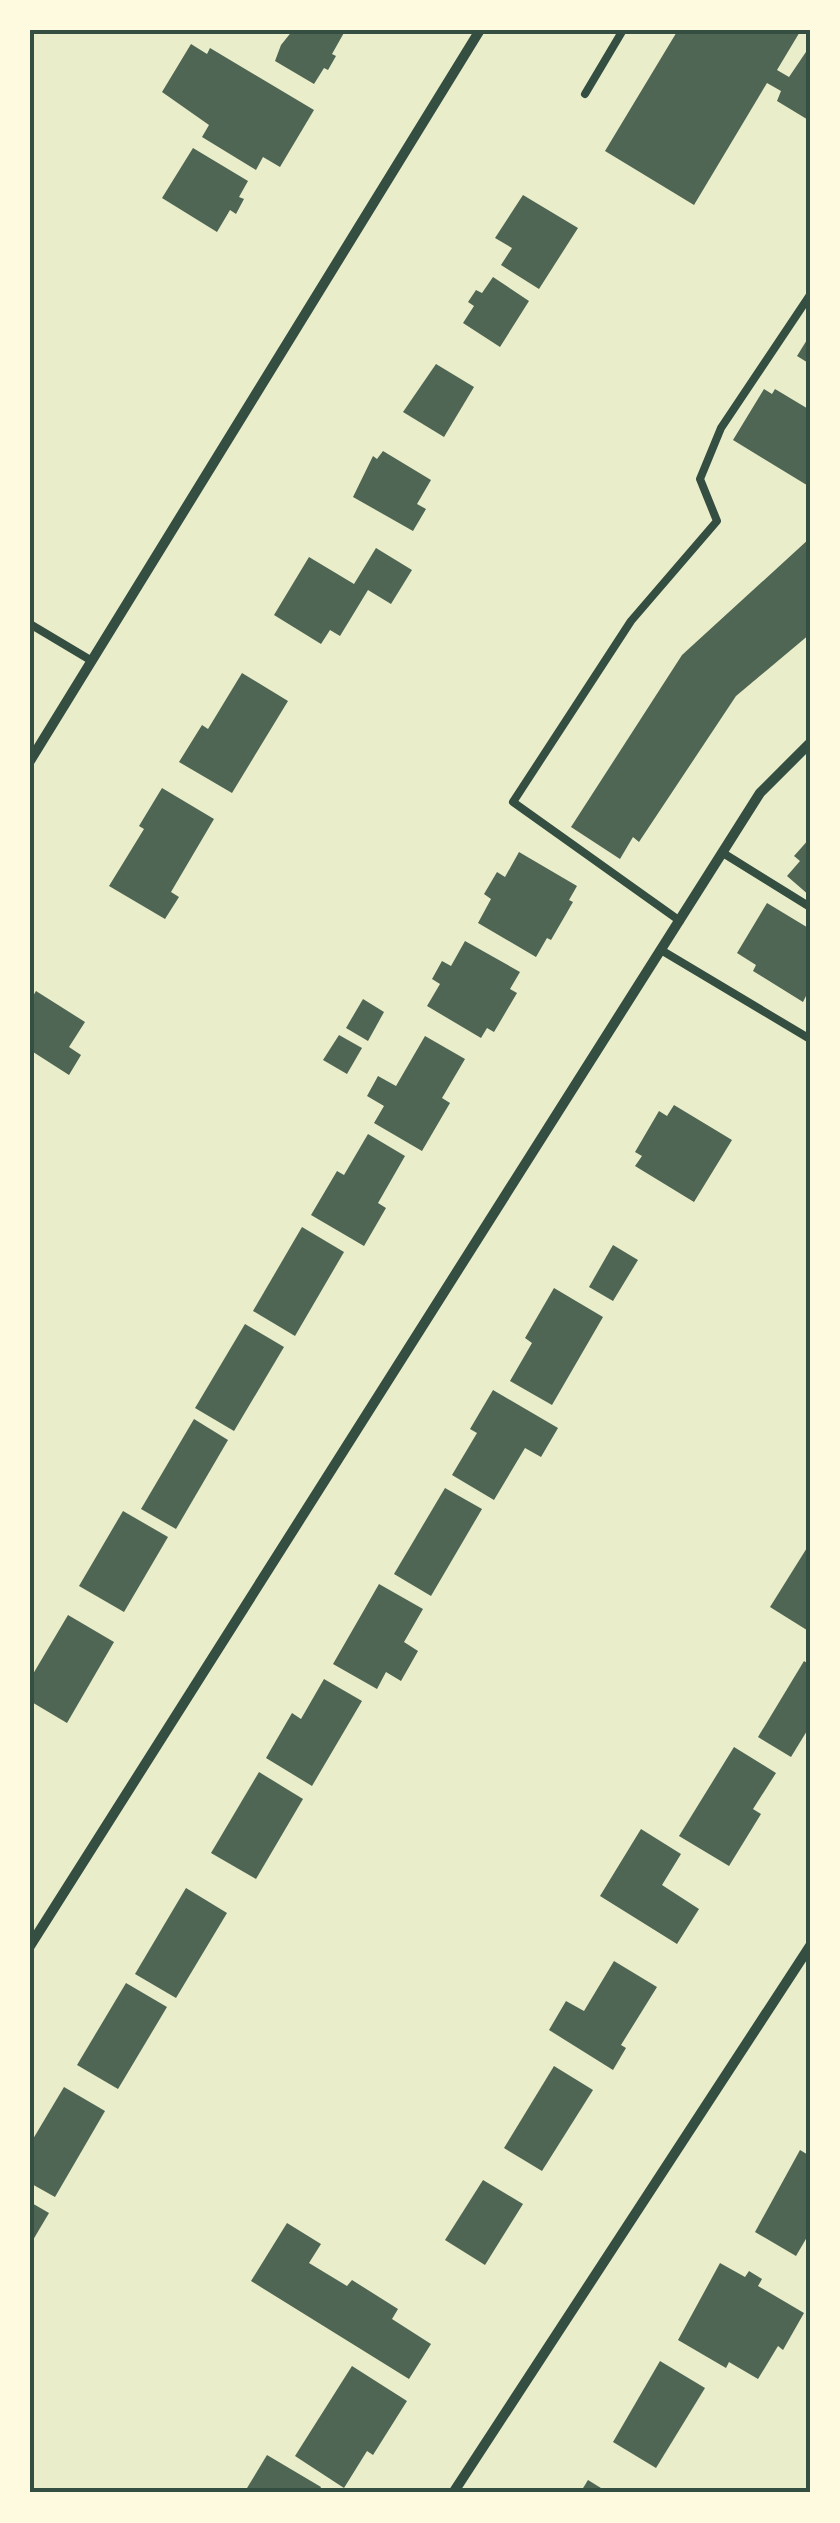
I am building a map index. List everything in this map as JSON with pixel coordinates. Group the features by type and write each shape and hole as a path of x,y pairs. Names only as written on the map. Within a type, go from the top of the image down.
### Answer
{"street":[{"path":"30,761 480,30"},
{"path":"30,1946 760,793 810,743"},
{"path":"453,2493 810,1946"}],"lane":[{"path":"584,94 623,30"},
{"path":"680,920 513,802 631,621 717,521 700,479 721,428 810,294"},
{"path":"30,624 92,661"},
{"path":"723,853 810,907"},
{"path":"661,950 810,1039"}],"building":[{"path":"293,30 345,31 328,70 324,68 314,84 275,61"},
{"path":"678,30 801,30 777,70 789,77 810,46 810,121 777,101 781,91 767,83 694,205 605,151"},
{"path":"191,44 207,54 210,48 314,110 280,167 263,157 256,170 202,137 209,125 162,92"},
{"path":"193,148 248,181 236,214 230,210 217,232 162,198"},
{"path":"523,195 578,228 539,289 501,265 512,248 495,238"},
{"path":"493,277 529,301 500,347 463,323 474,306 468,302 476,290 482,293"},
{"path":"810,335 810,364 797,356"},
{"path":"436,364 474,387 444,437 403,412"},
{"path":"764,389 772,394 775,389 810,410 810,487 733,440"},
{"path":"383,451 431,480 417,504 426,509 413,531 353,497 373,456 377,459"},
{"path":"810,538 810,634 736,696 639,842 633,837 620,859 571,827 682,655"},
{"path":"376,548 412,570 391,604 368,590 340,636 330,630 321,644 274,615 309,557 354,584"},
{"path":"242,673 288,701 232,793 179,762 202,725 208,729"},
{"path":"162,788 214,819 171,892 179,897 165,919 109,886 144,829 139,826"},
{"path":"810,838 810,896 787,876 800,861 794,856"},
{"path":"519,852 577,886 569,900 573,902 536,957 478,923 491,899 484,894 497,872 505,877"},
{"path":"767,903 810,929 810,999 806,996 803,1002 753,971 756,965 737,953"},
{"path":"465,941 520,972 510,989 517,993 494,1032 487,1028 481,1038 427,1006 440,984 432,979 442,961 451,966"},
{"path":"36,991 85,1022 69,1047 81,1055 69,1075 30,1050 30,1001"},
{"path":"363,999 384,1012 368,1041 346,1028"},
{"path":"339,1035 362,1048 347,1074 323,1060"},
{"path":"425,1036 465,1059 442,1098 450,1103 422,1151 374,1123 384,1106 367,1096 378,1076 396,1086"},
{"path":"674,1105 732,1140 694,1202 635,1166 642,1156 635,1152 659,1111 667,1116"},
{"path":"368,1134 405,1156 378,1203 386,1208 364,1246 311,1215 337,1171 344,1175"},
{"path":"302,1227 344,1252 295,1336 253,1311"},
{"path":"613,1245 638,1260 613,1301 589,1287"},
{"path":"554,1288 603,1317 552,1405 510,1381 532,1343 525,1338"},
{"path":"245,1324 284,1347 234,1431 195,1408"},
{"path":"493,1390 558,1428 541,1457 525,1448 494,1500 452,1475 477,1433 470,1429"},
{"path":"194,1419 228,1440 176,1529 141,1509"},
{"path":"445,1488 482,1509 431,1596 394,1574"},
{"path":"123,1511 168,1537 124,1612 79,1586"},
{"path":"810,1543 810,1632 770,1607"},
{"path":"379,1584 423,1609 404,1642 418,1651 401,1681 386,1672 377,1689 333,1664"},
{"path":"68,1615 114,1642 67,1723 30,1701 30,1679"},
{"path":"804,1661 810,1665 810,1726 791,1757 758,1737"},
{"path":"324,1679 362,1701 312,1786 266,1758 292,1713 301,1719"},
{"path":"734,1747 776,1773 753,1809 761,1814 729,1866 679,1836"},
{"path":"259,1772 303,1799 256,1879 211,1853"},
{"path":"641,1829 681,1854 662,1885 699,1909 677,1944 600,1896"},
{"path":"186,1888 227,1913 176,1998 135,1974"},
{"path":"614,1961 657,1987 621,2045 626,2048 613,2070 549,2030 566,2001 584,2011"},
{"path":"126,1983 167,2007 118,2089 77,2065"},
{"path":"554,2066 593,2090 542,2171 504,2148"},
{"path":"64,2087 105,2111 55,2197 30,2183 30,2144"},
{"path":"800,2150 810,2156 810,2232 796,2256 755,2232"},
{"path":"483,2180 523,2204 485,2265 445,2240"},
{"path":"30,2202 49,2213 30,2245"},
{"path":"287,2223 321,2244 309,2263 347,2286 352,2280 398,2309 392,2319 431,2344 409,2379 251,2281"},
{"path":"720,2263 745,2277 749,2271 762,2279 758,2286 804,2313 783,2350 778,2346 758,2379 729,2362 726,2368 678,2340"},
{"path":"660,2361 705,2388 656,2468 613,2442"},
{"path":"352,2366 407,2401 373,2455 367,2451 344,2488 295,2456"},
{"path":"267,2455 321,2487 318,2493 244,2493"},
{"path":"588,2480 609,2493 580,2493"}]}
